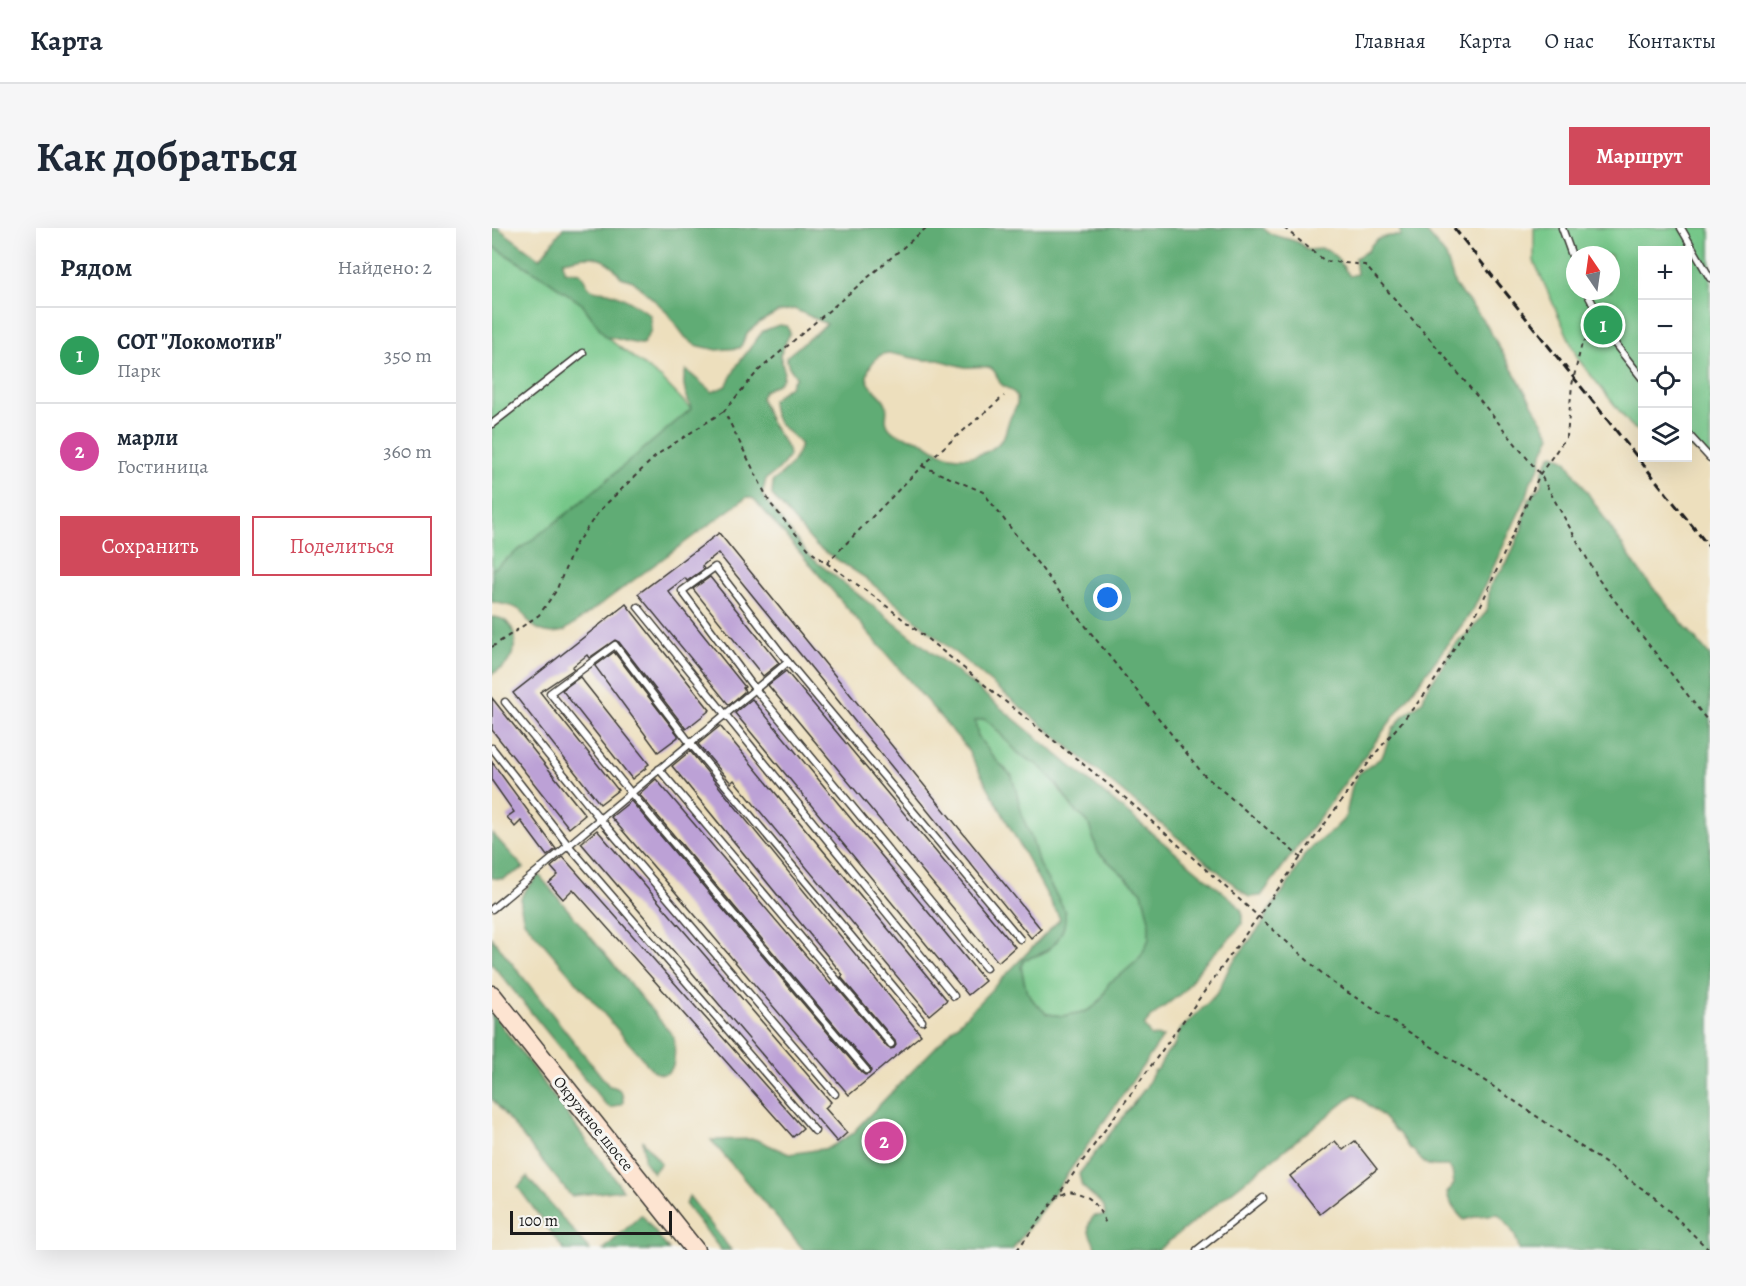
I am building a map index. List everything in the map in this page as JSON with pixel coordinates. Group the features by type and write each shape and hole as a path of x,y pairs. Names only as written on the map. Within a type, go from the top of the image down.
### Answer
{"main road":[{"name":"Окружное шоссе","path":"492,995 695,1250"}],"lane":[{"path":"1562,228 1568,246"},
{"path":"1681,228 1710,278"},
{"path":"1591,300 1612,340 1638,373"},
{"path":"492,424 583,353"},
{"path":"1692,438 1710,458"},
{"path":"986,968 754,689 682,591 715,567 788,662 1020,939"},
{"path":"638,607 954,996"},
{"path":"866,1070 631,793 550,693 615,645 690,743 922,1021"},
{"path":"492,909 788,662"},
{"path":"505,702 600,819 835,1094"},
{"path":"492,748 568,845 816,1131"},
{"path":"659,769 891,1044"},
{"path":"1197,1250 1263,1198"}],"path":[{"path":"492,647 538,615 556,591 574,545 600,510 658,454 724,411 758,371 926,228"},
{"path":"1284,228 1325,261 1365,265 1441,352 1540,474 1599,580 1710,723"},
{"path":"1017,1250 1375,754 1430,688 1480,607 1540,474 1567,436 1572,385 1581,344 1605,327"},
{"path":"827,563 922,466 1004,396"},
{"path":"724,411 770,502 811,552 879,600 1129,801 1332,983 1491,1085 1656,1198 1709,1250"},
{"path":"922,466 983,492 1203,774 1301,858"},
{"path":"1056,1198 1069,1191 1084,1194 1097,1207 1106,1224"}],"green space":[{"path":"492,228 498,228 540,259 563,228 1263,228 1273,235 1297,242 1307,250 1327,250 1335,256 1350,276 1357,274 1355,258 1368,251 1377,240 1400,236 1400,228 1423,228 1446,256 1455,285 1484,321 1551,436 1542,454 1540,467 1531,481 1527,496 1473,610 1261,896 1249,897 864,577 816,546 772,495 773,481 790,466 801,445 778,422 772,400 790,386 796,377 786,357 827,324 794,309 778,312 762,321 748,332 740,348 717,350 695,345 685,337 665,310 633,281 621,277 605,261 594,257 583,257 563,261 564,271 580,273 590,288 618,296 650,315 651,330 643,344 606,337 582,304 492,246","holes":["888,353 924,360 938,360 965,367 982,366 992,369 1001,384 1013,392 1017,398 1003,438 983,453 957,457 941,453 921,441 899,435 891,430 886,421 886,404 868,382 867,377 868,370 876,358"]},
{"path":"1534,228 1710,228 1710,458 1692,449 1692,246 1638,246 1638,430 1633,428 1578,359 1534,261"},
{"path":"492,246 582,304 606,337 662,379 691,409 569,512 492,570"},
{"path":"779,325 787,326 790,333 780,355 784,370 783,378 778,384 764,391 761,398 770,422 788,449 789,456 779,470 766,479 762,495 808,555 972,684 1235,902 1242,911 1242,924 1235,933 1203,964 1184,991 1151,1017 1144,1026 1151,1036 1163,1037 1012,1250 804,1250 711,1140 755,1139 789,1154 829,1148 854,1133 1060,919 966,747 754,499 747,497 564,631 550,633 541,630 529,622 520,610 492,602 492,570 569,512 691,409 684,385 686,370 712,392 726,386 738,364 763,331","holes":["984,719 1019,754 1035,763 1056,783 1073,808 1088,822 1098,852 1142,892 1149,920 1149,939 1137,961 1109,983 1102,998 1087,1011 1063,1016 1047,1014 1026,990 1021,967 1024,960 1053,946 1063,929 1065,911 1039,865 1012,776 978,737 975,721"]},
{"path":"1554,454 1566,460 1640,572 1710,656 1710,1250 1519,1250 1512,1230 1498,1214 1464,1220 1453,1208 1448,1197 1447,1193 1454,1184 1452,1171 1448,1166 1428,1165 1422,1161 1382,1116 1355,1094 1158,1250 1096,1250 1089,1233 1089,1225 1094,1216 1105,1215 1104,1206 1082,1186 1079,1174 1146,1087 1154,1071 1158,1069 1166,1054 1174,1046 1180,1030 1218,992 1230,966 1263,923 1305,854 1343,820 1352,786 1358,774 1382,757 1393,729 1404,715 1423,700 1426,690 1453,646 1487,611 1490,585 1508,561 1522,528 1528,501 1541,485 1543,470 1551,455"},
{"path":"492,617 507,622 515,641 508,662 492,674"},
{"path":"984,719 1019,754 1035,763 1050,776 1073,808 1088,822 1098,852 1142,892 1149,920 1149,939 1137,961 1109,983 1095,1007 1087,1011 1063,1016 1047,1014 1026,990 1021,966 1024,960 1043,953 1056,942 1064,927 1062,905 1039,865 1012,776 978,737 975,721"},
{"path":"492,833 524,868 503,879 492,878"},
{"path":"539,875 674,1037 673,1064 667,1073 654,1072 524,921 522,895"},
{"path":"492,938 609,1086 620,1091 623,1103 611,1108 606,1105 492,964"},
{"path":"492,1013 623,1190 571,1196 492,1099"},
{"path":"643,1141 661,1163 653,1173 644,1161"},
{"path":"527,1177 590,1250 564,1250 518,1187"},
{"path":"689,1196 731,1250 721,1250 686,1205"},
{"path":"641,1215 669,1250 603,1250"}],"building":[{"path":"719,533 1041,929 1031,938 718,553 702,566 704,569 687,581 685,578 668,591 745,687 743,688 745,691 729,705 638,594"},
{"path":"710,577 779,663 763,676 693,589"},
{"path":"626,604 710,710 686,729 619,642 615,640 589,658 587,655 572,667 574,669 540,692 618,790 600,804 513,693"},
{"path":"614,652 678,735 658,752 595,666"},
{"path":"786,671 1015,947 998,962 768,685"},
{"path":"580,677 649,764 632,779 562,690"},
{"path":"492,698 585,815 569,828 492,730"},
{"path":"752,699 985,981 968,995 735,713"},
{"path":"720,726 947,1000 929,1015 734,780 731,783 698,744"},
{"path":"690,751 921,1035 849,1095 611,817 631,801 862,1073 869,1074 870,1067 639,794 656,779 831,985 833,983 887,1047 894,1048 895,1041 672,766"},
{"path":"492,762 556,849 547,856 521,821 515,827 507,817 514,812 492,781"},
{"path":"597,830 831,1102 825,1108 847,1133 837,1142 581,843"},
{"path":"563,857 803,1128 793,1137 573,889 563,899 549,883 558,875 551,867"},
{"path":"1335,1141 1343,1150 1355,1141 1377,1169 1320,1214 1290,1176"}],"railway":[{"path":"1454,228 1710,548"}],"place":[{"name":"СОТ \"Локомотив\"","path":"1603,325"},
{"name":"марли","path":"884,1141"}]}
